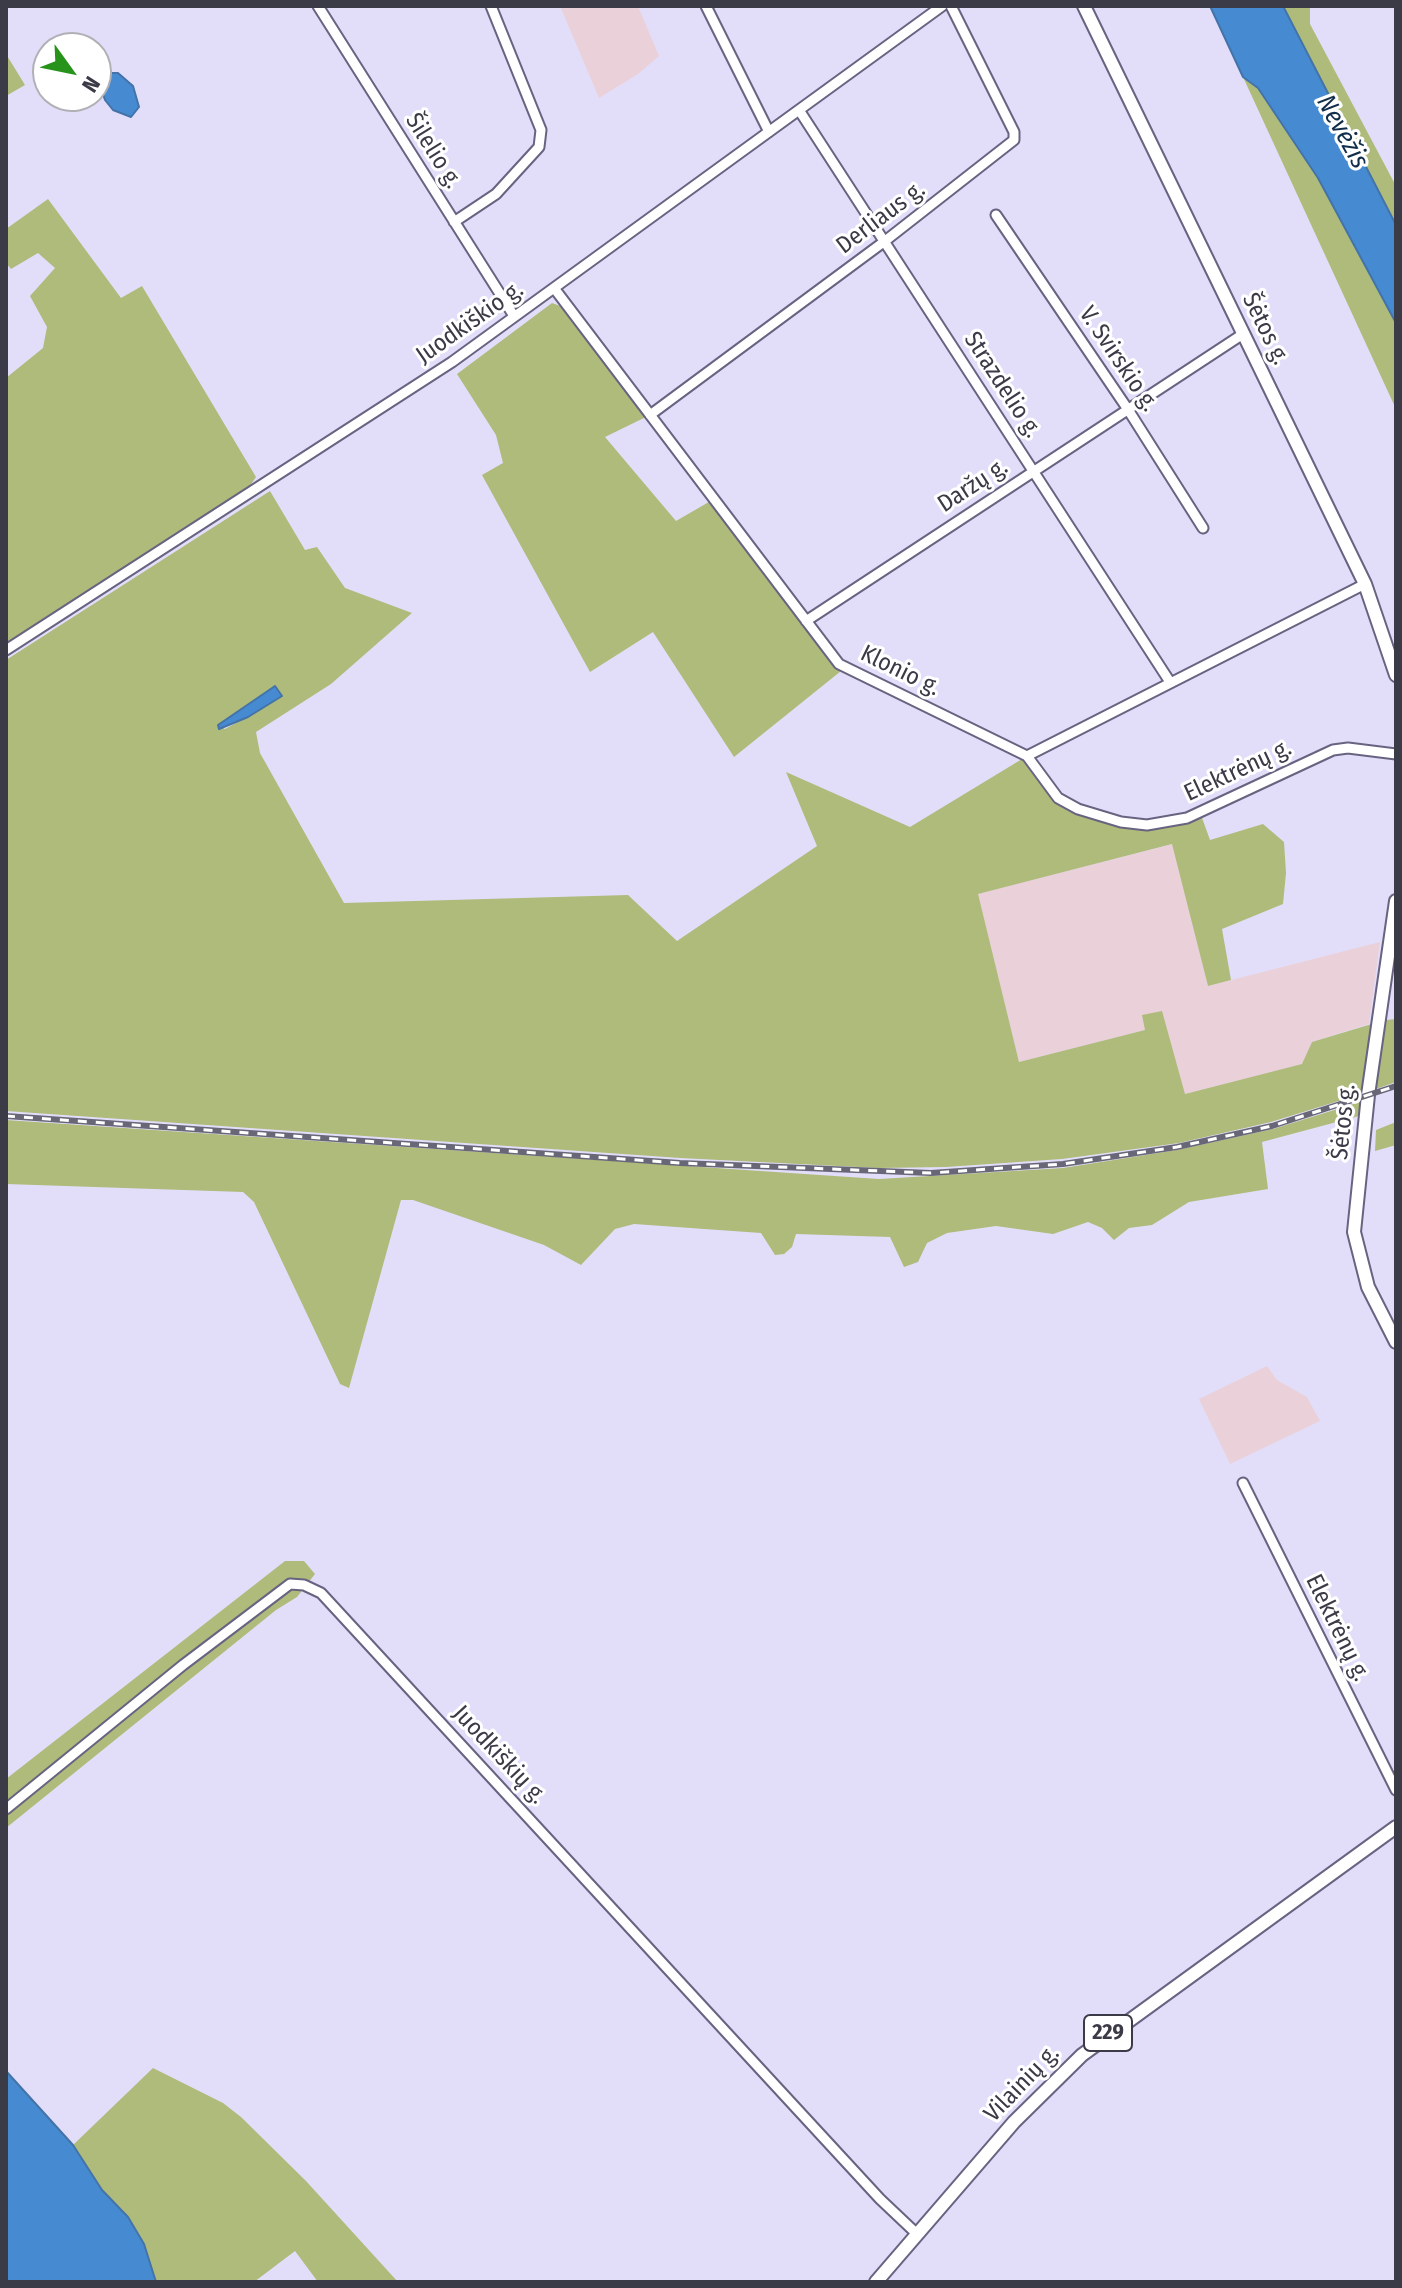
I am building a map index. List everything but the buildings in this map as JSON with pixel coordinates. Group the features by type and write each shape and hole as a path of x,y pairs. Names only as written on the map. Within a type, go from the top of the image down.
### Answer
{"main road":[{"name":"Šėtos g.","path":"1084,6 1365,584 1396,675"},
{"name":"Šėtos g.","path":"1396,901 1368,1095 1354,1232 1368,1287 1396,1342"},
{"name":"Vilainių g.","path":"876,2282 1014,2122 1082,2055 1396,1827"}],"street":[{"name":"Šilelio g.","path":"318,6 514,316"},
{"path":"454,222 496,194 539,147 541,130 491,6"},
{"path":"706,6 769,132"},
{"name":"Juodkiškio g.","path":"6,650 452,362 942,6"},
{"name":"Derliaus g.","path":"650,415 885,241 1014,140 1014,132 951,6"},
{"name":"Strazdelio g.","path":"799,110 1170,682"},
{"name":"V. Svirskio g.","path":"996,215 1127,408 1203,528"},
{"name":"Klonio g.","path":"554,288 839,664 1027,756"},
{"name":"Daržų g.","path":"806,621 1243,334"},
{"path":"1027,756 1365,584"},
{"name":"Elektrėnų g.","path":"1027,756 1058,798 1078,809 1121,822 1147,825 1187,818 1333,750 1396,754"},
{"name":"Elektrėnų g.","path":"1243,1483 1396,1790"},
{"name":"Juodkiškių g.","path":"6,1809 266,1602 290,1584 304,1585 321,1593 332,1604 880,2199 917,2234"}],"shaded area":[{"path":"560,6 638,6 659,56 638,74 599,98"},
{"path":"1173,844 1208,986 1380,942 1369,1024 1312,1042 1303,1064 1185,1094 1175,1062 1145,1030 1019,1062 977,894"},
{"path":"1267,1366 1277,1380 1307,1397 1320,1421 1230,1464 1199,1399"}],"green space":[{"path":"1283,6 1310,6 1310,24 1396,186 1396,225"},
{"path":"6,54 25,85 6,96"},
{"path":"1243,77 1258,88 1318,178 1396,323 1396,409"},
{"path":"48,199 121,298 142,286 256,477 247,490 6,644 6,378 43,348 47,327 30,296 55,268 38,253 11,269 6,263 6,229"},
{"path":"552,303 563,307 650,415 605,437 676,521 714,499 846,667 734,757 653,632 590,672 482,475 503,463 496,435 457,374"},
{"path":"270,491 305,550 317,547 345,588 412,613 331,684 256,732 260,753 344,903 628,895 677,941 817,846 786,772 910,827 1027,756 1058,798 1147,825 1201,815 1210,840 1263,824 1284,842 1286,873 1283,904 1222,929 1231,980 1208,986 1172,844 978,894 1019,1062 1145,1030 1142,1015 1162,1011 1185,1094 1302,1064 1312,1042 1375,1023 1361,1094 1271,1122 1179,1143 1062,1159 878,1168 680,1158 6,1111 6,660","holes":["274,686 282,695 225,729 218,725"]},
{"path":"1396,1019 1396,1082 1376,1089 1386,1020"},
{"path":"1360,1102 1359,1116 1262,1142 1268,1189 1189,1202 1152,1225 1129,1228 1114,1240 1102,1228 1088,1222 1053,1234 996,1226 947,1233 927,1243 918,1262 904,1267 890,1237 796,1234 792,1247 784,1254 775,1255 761,1233 634,1224 615,1229 581,1265 544,1245 413,1200 401,1200 349,1388 340,1384 254,1202 243,1192 6,1184 6,1120 879,1179 1063,1168 1177,1150 1273,1129"},
{"path":"1396,1122 1396,1145 1375,1151 1376,1130"},
{"path":"285,1561 304,1561 315,1574 297,1597 276,1610 6,1828 6,1779"},
{"path":"153,2068 223,2103 241,2117 306,2181 398,2282 318,2282 295,2251 254,2282 156,2282 144,2244 128,2217 102,2190 73,2145"}],"water":[{"name":"Nevėžis","path":"1210,6 1283,6 1396,225 1396,323 1318,178 1258,88 1243,77"},
{"path":"112,73 118,73 133,86 139,107 131,117 113,110"},
{"path":"275,686 282,696 248,717 219,729 218,725"},
{"path":"6,2071 73,2145 102,2190 128,2217 144,2244 156,2282 6,2282"}],"railway":[{"path":"6,1116 680,1163 931,1173 1063,1164 1177,1147 1272,1126 1396,1086"}]}
